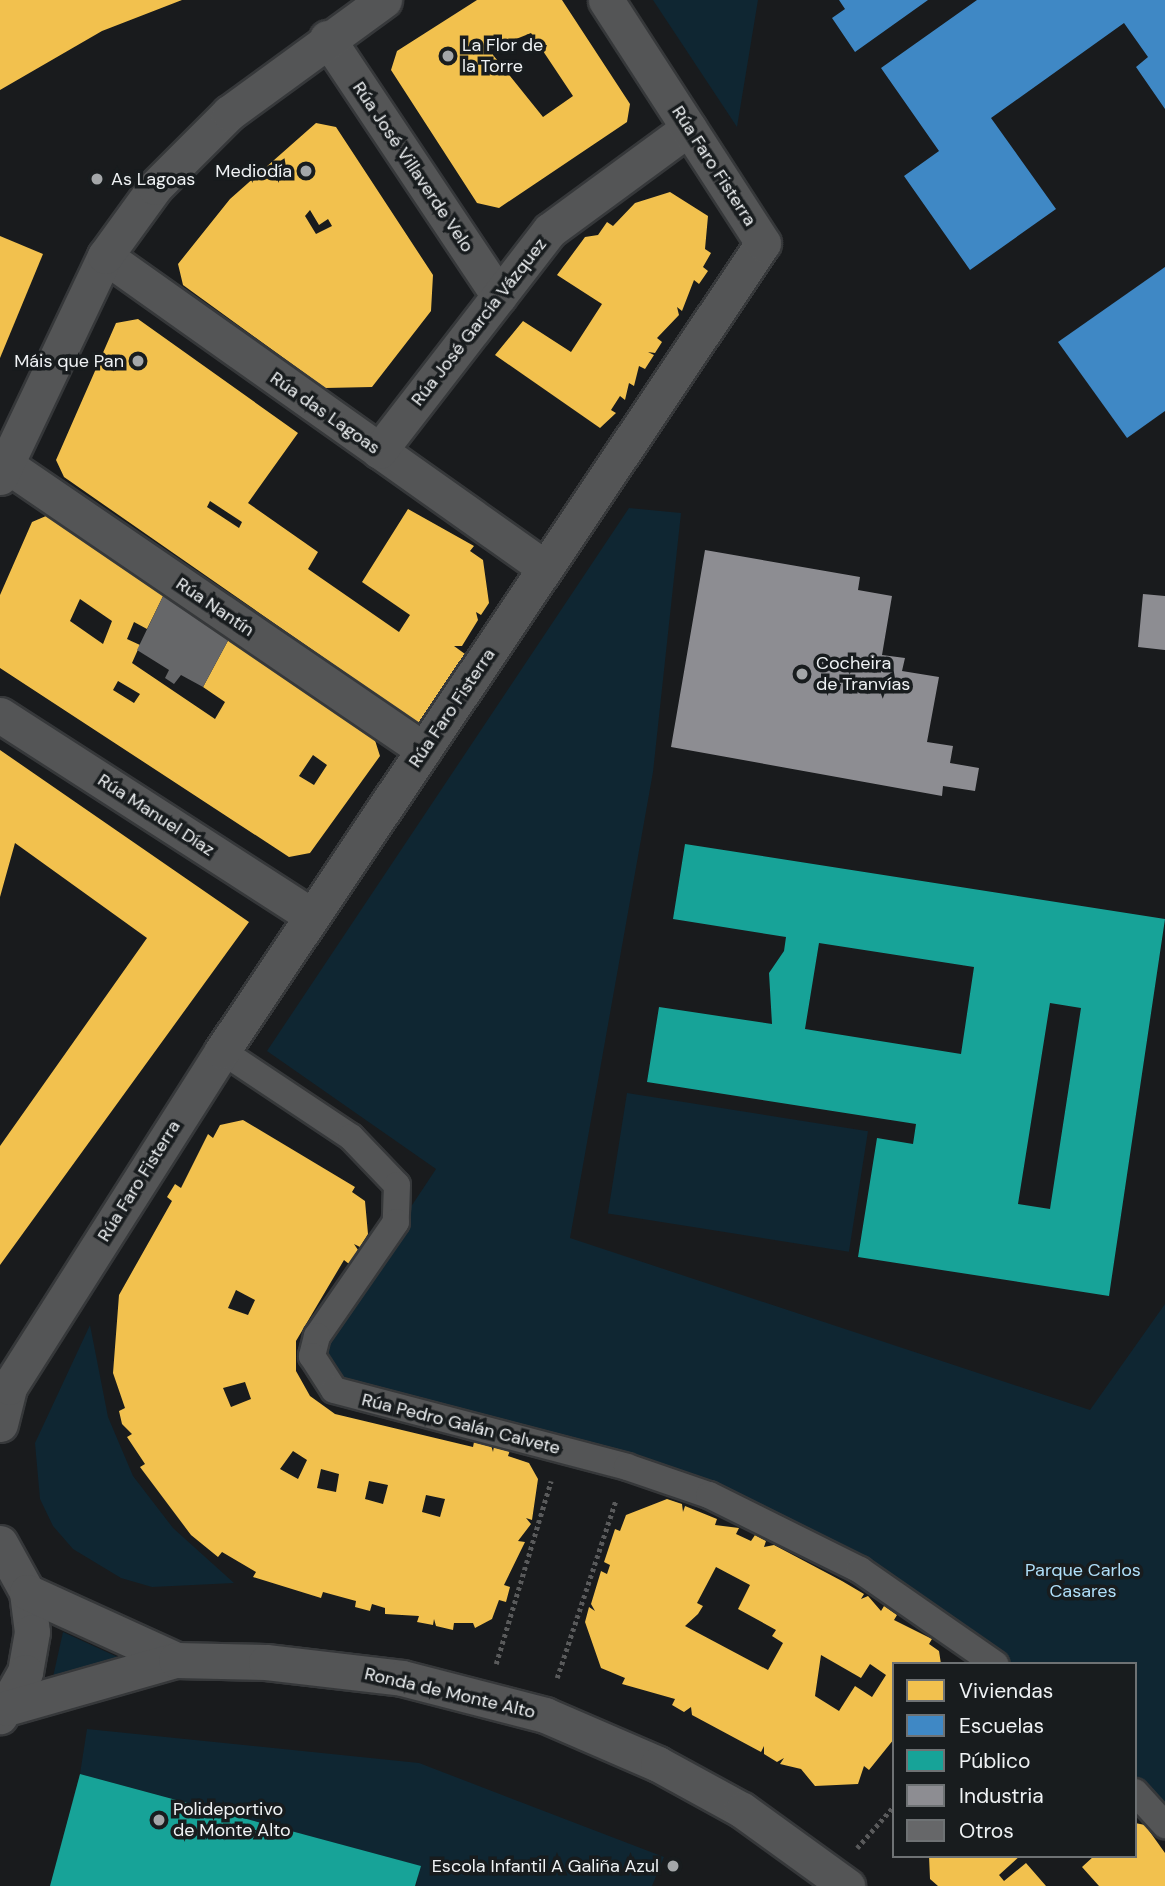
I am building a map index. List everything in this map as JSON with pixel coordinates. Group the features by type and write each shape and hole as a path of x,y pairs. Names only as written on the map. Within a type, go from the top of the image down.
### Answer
{"street":[{"path":"3,470 105,256 156,187 229,113 327,38 384,0"},
{"name":"Rúa Faro Fisterra","path":"0,1424 9,1387 222,1051 763,243 607,0"},
{"name":"Rúa José Villaverde Velo","path":"327,38 499,296"},
{"name":"Rúa José García Vázquez","path":"379,451 550,230 690,128"},
{"name":"Rúa das Lagoas","path":"105,256 545,568"},
{"name":"Rúa Nantín","path":"3,470 424,750"},
{"name":"Rúa Manuel Díaz","path":"0,715 312,916"},
{"name":"Rúa Pedro Galán Calvete","path":"222,1051 351,1137 397,1185 396,1222 317,1336 312,1356 319,1374 334,1390 359,1399 627,1467 788,1531 860,1570 992,1662"},
{"path":"0,1543 27,1592 32,1632 25,1672 4,1712"},
{"name":"Ronda de Monte Alto","path":"27,1592 176,1660"},
{"name":"Ronda de Monte Alto","path":"4,1712 176,1660 338,1669 486,1698 545,1715 730,1803 840,1881"},
{"path":"1137,1794 1165,1825"}],"path":[{"path":"486,1698 561,1449"},
{"path":"545,1715 627,1467"},
{"path":"840,1881 892,1809"}],"green space":[{"path":"653,0 758,0 737,127"},
{"name":"Parque Carlos Casares","path":"629,508 681,513 653,772 570,1238 1090,1410 1165,1304 1165,1825 1137,1794 1137,1662 992,1662 709,1495 359,1399 312,1356 436,1169 267,1051"},
{"path":"627,1093 868,1131 849,1252 608,1213"},
{"path":"90,1325 108,1417 133,1476 173,1528 234,1583 152,1587 121,1578 73,1549 53,1526 40,1499 35,1443"},
{"path":"63,1632 122,1659 53,1677"},
{"path":"87,1729 419,1763 664,1857 652,1886 416,1886 420,1866 80,1774"}],"building: Viviendas":[{"path":"0,0 182,0 102,31 0,90"},
{"path":"477,0 562,0 630,104 627,122 499,208 477,203 391,70 397,51","holes":["531,33 573,96 543,117 489,50"]},
{"path":"316,123 336,127 433,275 431,311 372,387 325,388 183,285 178,264 230,199","holes":["310,210 319,225 328,219 332,226 316,234 305,216"]},
{"path":"670,192 708,216 705,249 711,253 703,267 708,271 699,284 694,280 682,311 677,307 679,315 657,338 662,342 655,353 648,352 654,355 645,369 639,366 634,386 629,383 625,400 620,396 611,410 616,413 600,428 495,355 523,321 571,352 602,304 557,275 585,237 598,235 607,222 613,226 635,203"},
{"path":"0,236 43,254 0,358"},
{"path":"138,319 298,433 248,503 318,552 308,569 399,632 410,615 362,582 408,509 474,546 470,551 483,560 489,603 481,615 476,612 478,620 462,646 454,646 465,654 419,724 64,477 56,460 116,323","holes":["210,501 242,522 239,528 207,507"]},
{"path":"53,513 166,590 147,629 134,622 127,639 140,645 132,663 215,719 225,702 203,687 231,635 373,734 380,756 310,853 289,857 0,668 0,595 32,522","holes":["80,599 112,621 103,644 70,621","118,681 140,694 134,703 113,690","313,755 327,765 314,785 299,776"]},
{"path":"0,750 249,922 0,1265 0,1146 147,938 15,843 0,897"},
{"path":"243,1120 355,1187 352,1192 365,1201 368,1234 360,1247 354,1244 358,1250 349,1264 344,1260 296,1341 296,1371 310,1396 335,1414 473,1447 474,1442 491,1445 493,1452 494,1446 510,1450 508,1456 529,1463 538,1479 532,1520 526,1518 531,1524 518,1541 525,1542 504,1585 510,1587 506,1602 499,1600 492,1619 475,1628 473,1623 454,1623 453,1630 436,1626 434,1619 433,1625 417,1622 419,1616 385,1614 385,1608 372,1604 370,1611 355,1607 356,1601 323,1592 321,1598 253,1577 256,1572 222,1552 218,1557 191,1535 140,1467 145,1464 127,1437 132,1434 122,1424 119,1411 125,1408 113,1373 119,1295 172,1201 167,1197 175,1184 181,1188 208,1134 213,1138 220,1125","holes":["236,1290 255,1300 248,1315 228,1308","245,1382 251,1399 231,1407 223,1388","293,1451 307,1460 298,1479 280,1469","321,1469 339,1474 336,1492 317,1488","369,1481 388,1485 383,1504 365,1499","426,1495 445,1499 440,1517 422,1512"]},
{"path":"667,1499 682,1504 683,1512 685,1506 717,1519 715,1525 739,1528 736,1534 751,1541 755,1535 766,1541 764,1547 774,1545 842,1581 864,1594 861,1599 868,1596 881,1611 884,1606 897,1615 894,1620 932,1639 929,1644 939,1651 941,1662 892,1662 892,1741 869,1770 864,1766 858,1784 815,1786 801,1769 780,1764 784,1758 777,1762 764,1754 764,1746 761,1752 692,1715 691,1707 684,1712 672,1705 675,1699 622,1684 625,1678 601,1668 585,1622 589,1607 595,1611 591,1604 601,1571 607,1574 610,1565 604,1562 615,1529 620,1531 626,1515","holes":["716,1567 750,1585 738,1609 776,1630 772,1636 783,1643 768,1670 685,1626 703,1606 697,1603","821,1655 861,1678 870,1664 886,1675 872,1697 855,1686 839,1711 815,1696"]},
{"path":"1137,1823 1145,1825 1165,1853 1165,1886 1099,1886 1082,1867 1092,1858 1137,1858"},
{"path":"929,1858 1018,1858 999,1875 1004,1881 1026,1863 1046,1886 938,1886 930,1879"}],"building: Escuelas":[{"path":"839,0 928,0 855,52 832,18 845,9"},
{"path":"977,0 1165,0 1165,109 1136,67 1148,57 1124,23 991,118 1056,209 970,270 904,176 939,151 881,68"},
{"path":"1165,267 1165,411 1127,438 1058,342"}],"building: Público":[{"path":"685,844 1165,919 1109,1296 858,1257 877,1138 913,1144 916,1124 647,1082 659,1007 772,1024 769,973 784,951 786,937 673,919","holes":["819,943 974,967 961,1054 805,1029","1050,1003 1081,1008 1050,1209 1018,1204"]},
{"name":"Polideportivo de Monte Alto","path":"80,1774 421,1866 415,1886 50,1886"}],"building: Industria":[{"name":"Cocheira de Tranvías","path":"705,550 860,577 858,590 892,596 882,655 905,658 902,671 939,677 927,742 953,746 950,763 979,768 975,791 943,786 942,796 671,747"},
{"path":"1143,594 1165,596 1165,650 1138,647"}],"building: Otros":[{"path":"166,590 231,635 203,687 181,675 174,684 165,678 169,670 137,650"}],"place":[{"name":"La Flor de la Torre","path":"448,56"},
{"name":"Mediodía","path":"306,171"},
{"name":"As Lagoas","path":"97,179"},
{"name":"Máis que Pan","path":"138,361"},
{"name":"Cocheira de Tranvías","path":"802,674"},
{"name":"Polideportivo de Monte Alto","path":"159,1820"},
{"name":"Escola Infantil A Galiña Azul","path":"673,1866"}]}
